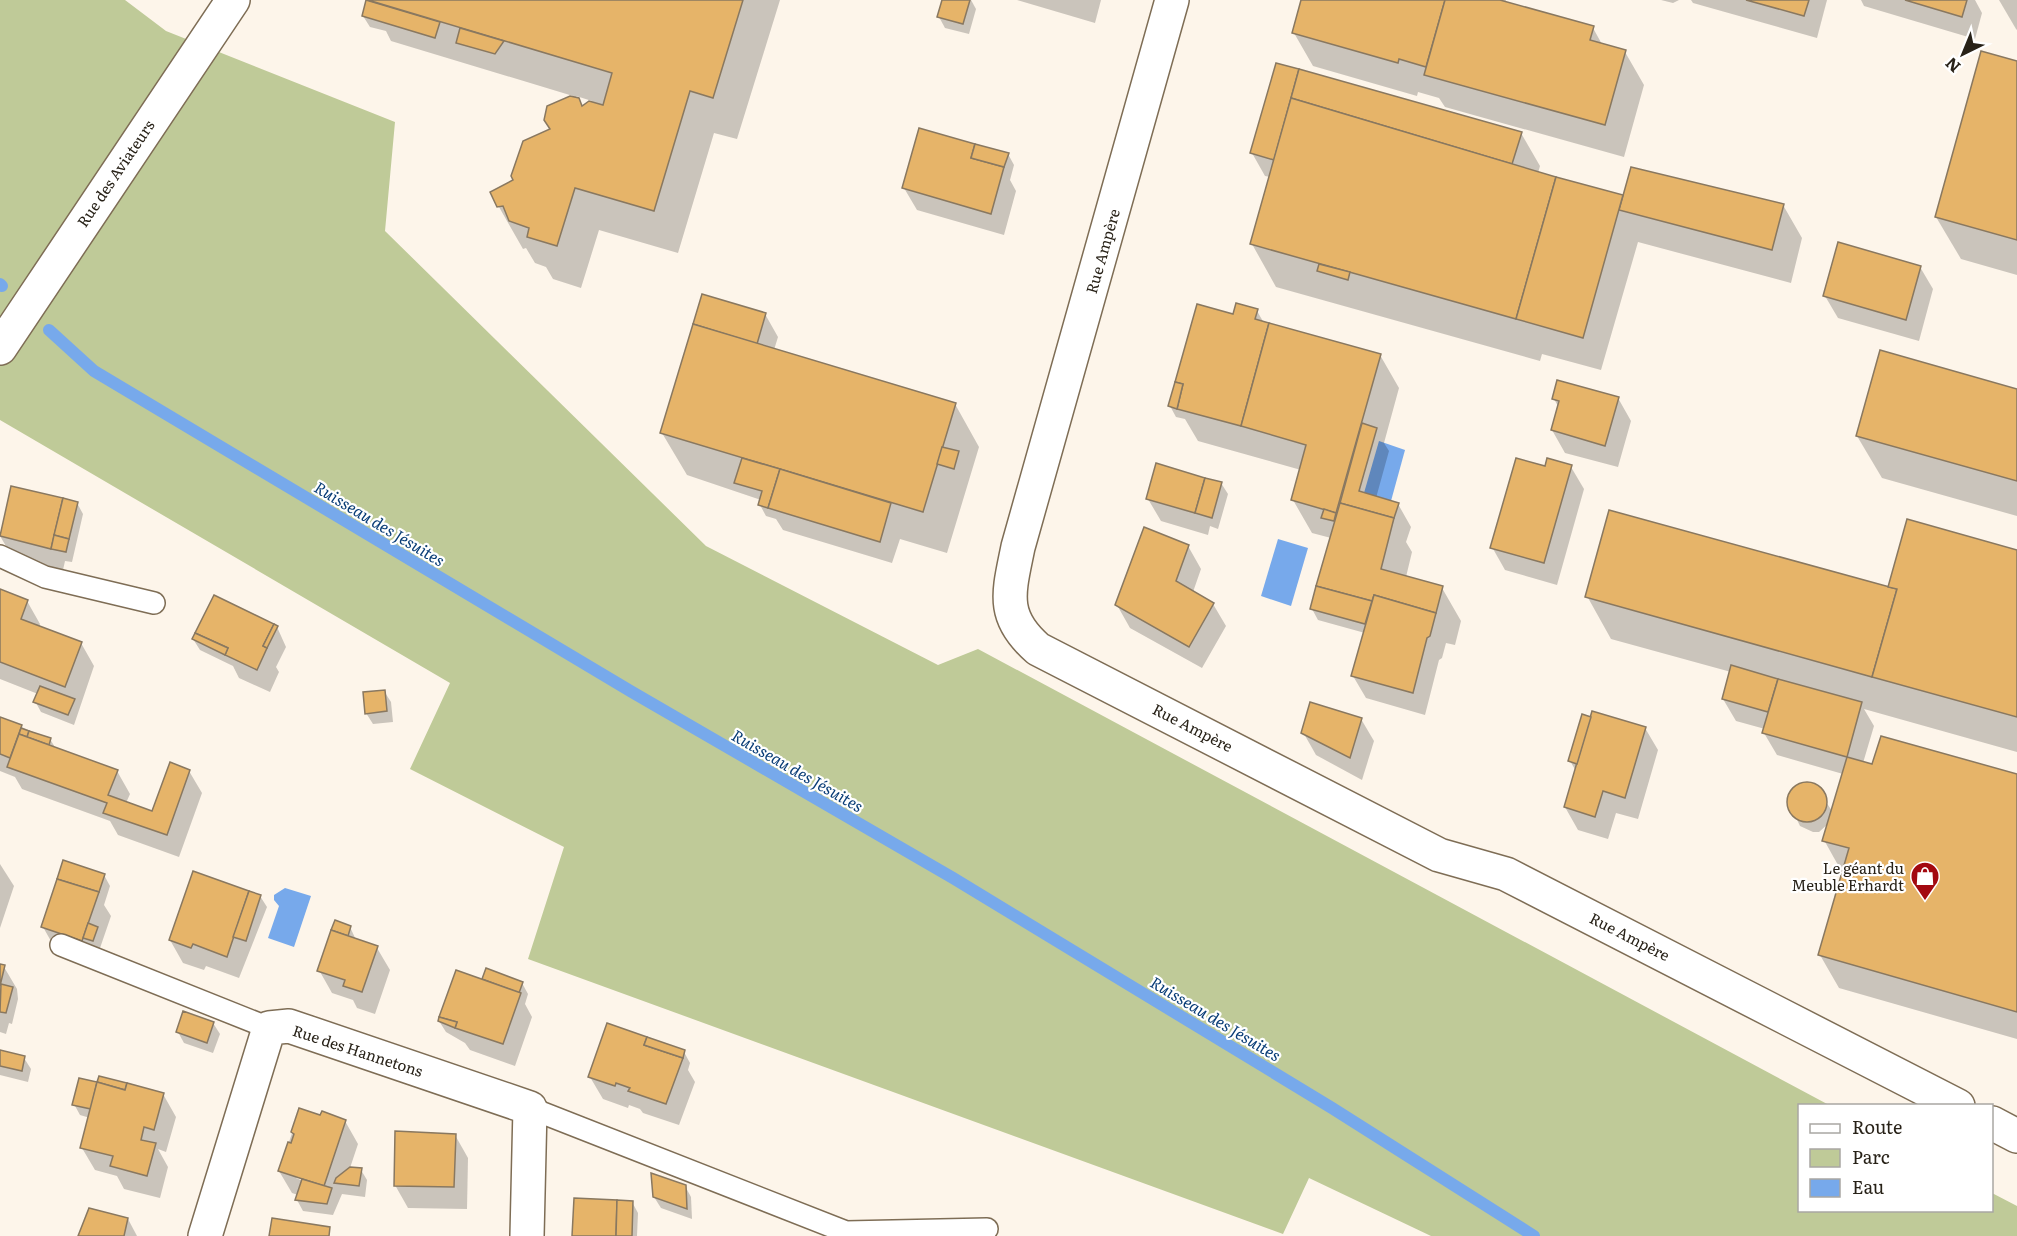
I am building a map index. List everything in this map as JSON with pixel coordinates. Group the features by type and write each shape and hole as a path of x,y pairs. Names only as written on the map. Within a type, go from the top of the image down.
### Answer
{"street":[{"name":"Rue des Aviateurs","path":"1,343 233,0"},
{"name":"Rue Ampère","path":"1172,0 1018,547 1009,594 1011,615 1022,635 1038,649 1439,855 1506,874 1954,1104"},
{"name":"Rue des Hannetons","path":"269,1028 289,1026 530,1108"},
{"path":"205,1236 269,1028"},
{"path":"527,1236 530,1108"},
{"path":"1993,1124 2017,1136"}],"lane":[{"path":"0,556 45,578 154,603"},
{"path":"62,945 269,1028"},
{"path":"530,1108 846,1232 987,1229"}],"green space":[{"path":"0,0 125,0 166,31 395,122 385,231 706,546 938,665 978,649 1827,1104 1798,1104 1798,1212 1993,1212 1993,1194 2017,1206 2017,1236 1431,1236 1309,1178 1283,1234 528,959 564,847 410,769 450,683 0,420"}],"water":[{"path":"1379,441 1405,450 1391,501 1364,493"},
{"path":"1278,539 1308,548 1291,606 1261,596"},
{"path":"285,888 311,896 294,947 268,938 279,906 274,900 274,895"}],"building":[{"path":"366,0 440,22 435,38 362,16"},
{"path":"368,0 743,0 713,98 690,91 654,211 575,188 557,246 527,237 529,228 509,221 503,206 497,207 490,192 513,180 511,176 523,141 550,129 544,120 547,106 570,96 579,98 582,106 589,101 603,105 612,73"},
{"path":"942,0 970,0 963,24 937,17"},
{"path":"1301,0 1445,0 1426,67 1399,59 1398,63 1292,33"},
{"path":"1445,0 1500,0 1594,26 1590,40 1626,50 1605,125 1424,75"},
{"path":"1746,0 1809,0 1804,16"},
{"path":"1905,0 1967,0 1962,17"},
{"path":"460,28 504,41 495,54 456,43"},
{"path":"1981,51 2017,61 2017,240 1935,217"},
{"path":"1276,63 1299,69 1274,160 1250,153"},
{"path":"1299,69 1522,132 1512,164 1291,98"},
{"path":"1291,98 1556,177 1516,319 1250,244"},
{"path":"919,128 975,144 971,158 1004,167 991,214 902,188"},
{"path":"975,144 1009,153 1004,167 971,158"},
{"path":"1631,167 1784,204 1772,250 1619,210"},
{"path":"1556,177 1623,195 1583,338 1516,319"},
{"path":"1838,242 1921,266 1906,320 1823,296"},
{"path":"1319,264 1350,272 1348,280 1317,271"},
{"path":"702,294 766,313 757,344 693,324"},
{"path":"1236,303 1258,309 1255,319 1269,323 1241,426 1177,409 1183,384 1175,382 1197,304 1233,314"},
{"path":"1269,323 1381,354 1336,513 1291,500 1306,445 1241,426"},
{"path":"693,324 956,403 923,512 660,433"},
{"path":"1880,350 2017,389 2017,481 1856,436"},
{"path":"1557,380 1619,397 1605,446 1551,430 1559,401 1552,399"},
{"path":"1175,382 1183,384 1177,409 1168,406"},
{"path":"1362,423 1377,428 1359,491 1399,503 1394,518 1340,503"},
{"path":"942,447 959,451 954,469 937,464"},
{"path":"742,458 780,469 768,508 758,505 762,491 734,483"},
{"path":"1516,458 1545,466 1547,458 1572,465 1544,563 1490,548"},
{"path":"1156,463 1205,478 1195,513 1146,499"},
{"path":"780,469 891,503 880,542 768,508"},
{"path":"1205,478 1222,482 1212,518 1195,513"},
{"path":"11,486 63,498 51,549 0,536"},
{"path":"63,498 78,502 69,539 54,535"},
{"path":"1340,503 1394,518 1381,569 1443,586 1436,613 1374,595 1372,601 1316,586"},
{"path":"1324,509 1336,513 1334,521 1321,518"},
{"path":"1609,510 1897,589 1872,677 1585,597"},
{"path":"1907,519 2017,550 2017,717 1872,677 1897,589 1888,587"},
{"path":"1144,527 1189,545 1176,581 1214,603 1189,647 1115,605"},
{"path":"54,535 69,539 66,552 51,549"},
{"path":"1316,586 1372,601 1365,624 1310,609"},
{"path":"0,589 28,600 21,619 82,642 65,687 0,662"},
{"path":"214,595 274,624 263,646 267,648 257,670 225,655 228,648 195,633"},
{"path":"1374,595 1436,613 1413,693 1351,676"},
{"path":"274,624 278,626 267,648 263,646"},
{"path":"195,633 228,648 225,655 192,639"},
{"path":"1731,665 1778,679 1768,712 1722,699"},
{"path":"1778,679 1862,702 1847,757 1762,733"},
{"path":"40,686 75,699 68,715 33,702"},
{"path":"385,690 387,711 365,714 363,692"},
{"path":"1310,702 1362,718 1350,758 1301,733"},
{"path":"1592,711 1646,727 1625,798 1603,791 1595,817 1564,807"},
{"path":"1582,714 1591,717 1577,764 1568,761"},
{"path":"0,717 22,725 10,758 0,754"},
{"path":"21,728 29,731 27,737 19,734"},
{"path":"29,731 51,738 49,745 27,737"},
{"path":"19,734 118,770 108,795 152,811 170,762 190,770 167,835 103,813 107,803 7,767"},
{"name":"Le géant du Meuble Erhardt","path":"1881,736 2017,774 2017,1012 1818,955 1849,848 1822,841 1847,757 1872,764"},
{"path":"1807,782 1821,788 1827,802 1821,816 1807,822 1793,816 1787,802 1793,788"},
{"path":"63,860 105,874 99,892 57,879"},
{"path":"193,871 249,891 227,957 193,944 191,948 169,940"},
{"path":"57,879 99,892 82,941 41,927"},
{"path":"249,891 261,895 246,941 233,937"},
{"path":"335,920 351,926 348,936 331,930"},
{"path":"88,923 98,927 93,941 83,938"},
{"path":"331,930 378,946 362,992 343,986 345,980 317,971"},
{"path":"0,964 5,965 0,986"},
{"path":"486,968 523,982 519,993 482,979"},
{"path":"456,970 521,993 503,1044 455,1028 457,1022 439,1017"},
{"path":"1,984 13,987 6,1013 0,1012"},
{"path":"183,1011 214,1022 207,1043 176,1032"},
{"path":"439,1017 457,1022 455,1028 438,1021"},
{"path":"607,1023 647,1037 644,1045 683,1058 666,1104 628,1091 630,1088 616,1083 615,1086 588,1077"},
{"path":"647,1037 685,1050 683,1058 644,1045"},
{"path":"0,1050 25,1056 22,1071 0,1066"},
{"path":"99,1076 127,1083 125,1090 97,1082"},
{"path":"79,1078 97,1082 91,1109 72,1105"},
{"path":"97,1082 125,1090 127,1083 164,1093 154,1130 144,1127 141,1140 156,1143 147,1176 110,1166 113,1156 80,1148"},
{"path":"299,1108 320,1115 322,1111 346,1120 324,1186 278,1171 288,1142 291,1143 294,1134 291,1132"},
{"path":"395,1131 456,1134 454,1187 394,1186"},
{"path":"350,1167 362,1168 359,1186 334,1183 336,1178"},
{"path":"651,1173 686,1185 687,1209 653,1197"},
{"path":"302,1179 332,1188 327,1204 295,1200"},
{"path":"574,1198 617,1200 616,1236 572,1236"},
{"path":"617,1200 633,1201 632,1236 616,1236"},
{"path":"89,1208 128,1218 124,1236 78,1236"},
{"path":"272,1218 330,1227 329,1236 269,1236"}],"waterway":[{"name":"Ruisseau des Jésuites","path":"49,330 94,371 632,692 953,878 1332,1108 1534,1236"}],"place":[{"name":"Le géant du Meuble Erhardt","path":"1925,902"}]}
